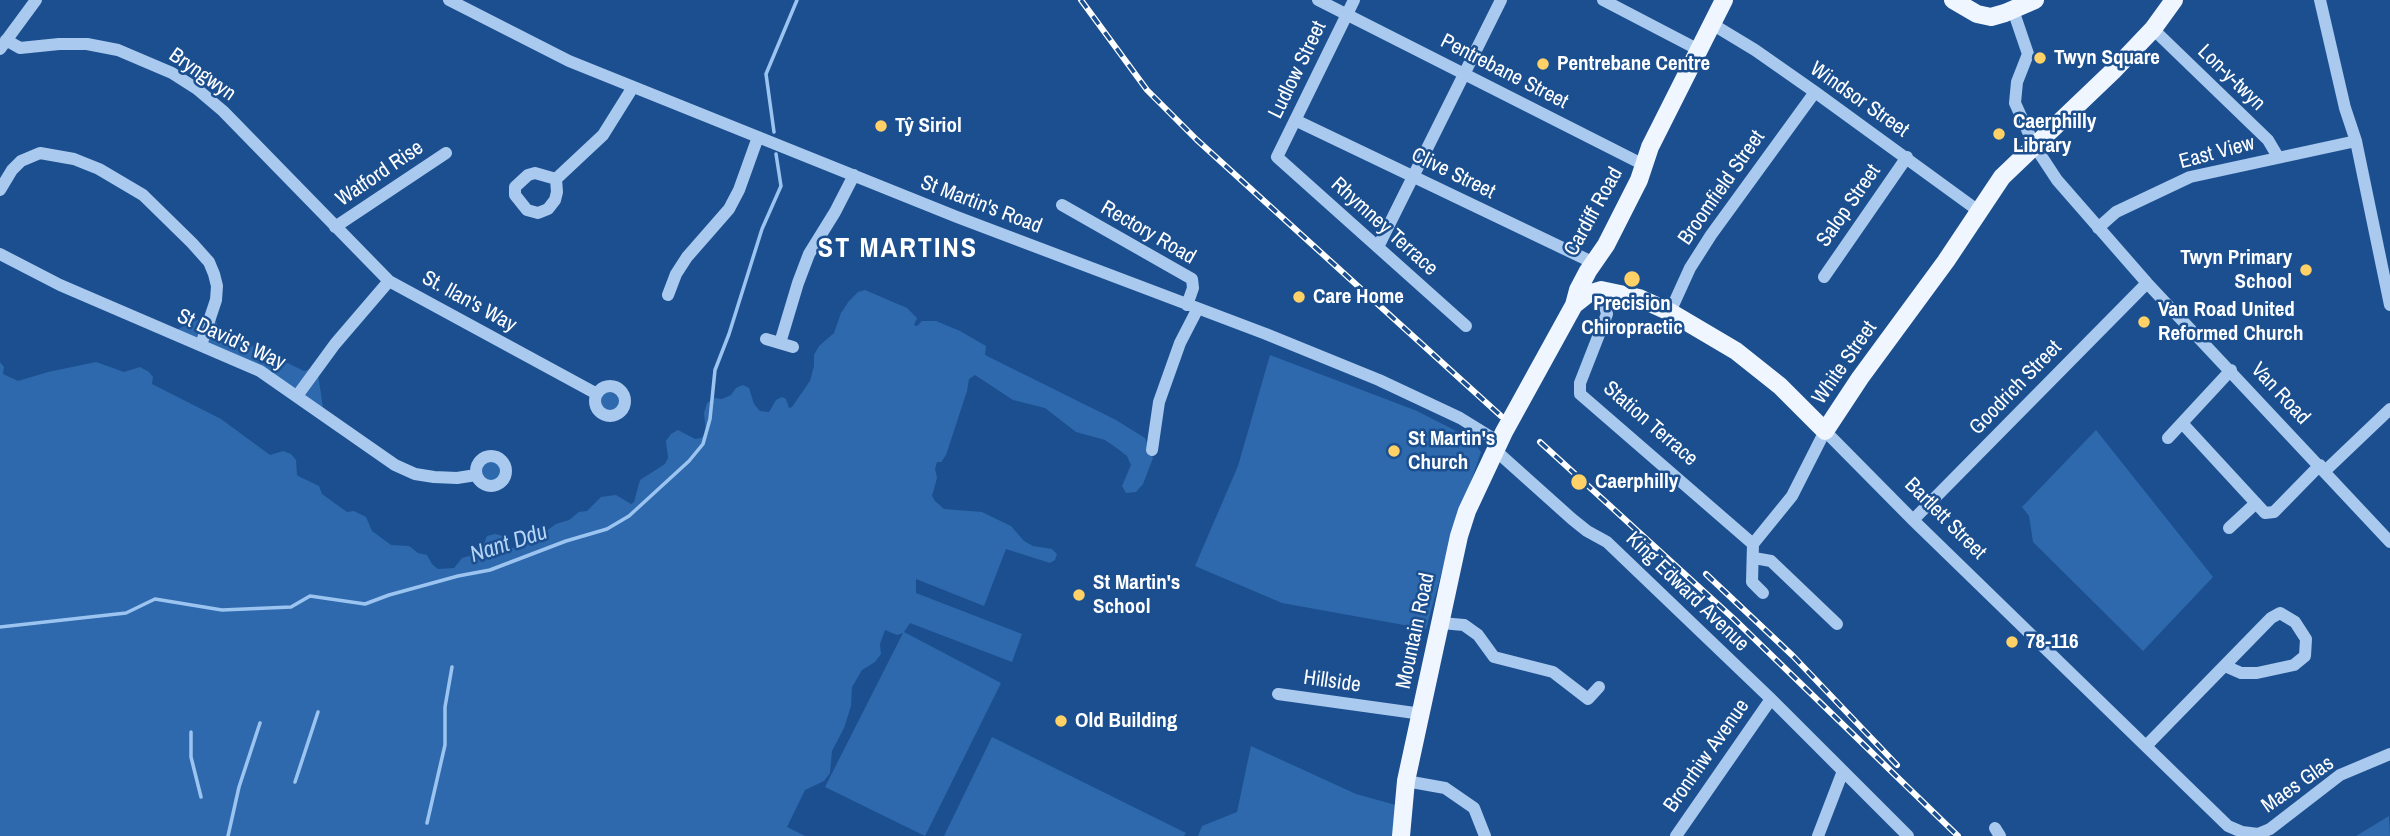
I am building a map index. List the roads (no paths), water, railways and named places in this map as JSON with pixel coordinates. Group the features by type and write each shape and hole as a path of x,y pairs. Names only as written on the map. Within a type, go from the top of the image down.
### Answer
{"main road":[{"name":"Cardiff Road","path":"1497,446 1574,305 1578,290 1606,245 1639,180 1650,148 1724,0"},
{"path":"1953,0 1983,16 1997,16 2035,0"},
{"name":"White Street","path":"1825,431 2002,177 2113,71 2153,29 2174,0"},
{"name":"Station Terrace","path":"1594,263 1601,290"},
{"path":"1574,305 1588,294 1601,290"},
{"name":"Bartlett Street","path":"1601,290 1639,298 1670,312 1737,351 1780,386 1825,431"},
{"name":"Mountain Road","path":"1401,836 1406,781 1458,536 1497,446"}],"street":[{"path":"3,45 36,0"},
{"name":"St Martin's Road","path":"449,0 569,61 632,87 1192,308 1266,334 1402,390 1461,418 1497,446"},
{"name":"Pentrebane Street","path":"1318,0 1644,165"},
{"name":"Ludlow Street","path":"1277,157 1354,0"},
{"path":"1378,247 1501,0"},
{"path":"1603,0 1699,50"},
{"path":"2320,0 2345,108 2356,141 2390,305"},
{"name":"Van Road","path":"2013,10 2028,54 2017,82 2015,103 2035,145 2057,180 2147,283 2390,542"},
{"name":"Windsor Street","path":"1712,24 1815,92 1980,212"},
{"name":"Lon-y-twyn","path":"2153,29 2268,140 2278,157"},
{"name":"Bryngwyn","path":"3,45 20,48 87,44 118,50 172,73 197,89 223,111 335,227"},
{"path":"556,179 603,135 632,87"},
{"name":"Broomfield Street","path":"1670,312 1690,268 1711,235 1815,92"},
{"name":"Clive Street","path":"1295,120 1594,263"},
{"path":"668,295 676,274 687,257 729,209 739,190 758,137"},
{"name":"East View","path":"2098,228 2116,212 2190,177 2356,141"},
{"path":"0,190 21,161 40,153 74,159 99,169 143,195 192,243 209,262 214,274 216,300 201,345"},
{"name":"Watford Rise","path":"335,227 446,153"},
{"name":"Rhymney Terrace","path":"1277,157 1466,326"},
{"name":"Salop Street","path":"1824,277 1907,157"},
{"path":"780,343 798,283 810,254 853,175"},
{"name":"Rectory Road","path":"1062,205 1192,279 1192,308"},
{"name":"St. Ilan's Way","path":"335,227 389,281 597,394"},
{"name":"St David's Way","path":"0,254 60,285 260,371 370,449 415,474 457,478 476,475"},
{"path":"297,396 342,334 389,281"},
{"name":"Goodrich Street","path":"1913,520 2147,283"},
{"name":"Station Terrace","path":"1601,290 1607,314 1580,383 1580,394 1753,544"},
{"path":"1153,450 1160,402 1192,308"},
{"path":"766,339 793,348"},
{"path":"2168,438 2231,370"},
{"path":"2182,423 2265,513 2274,512 2390,409"},
{"name":"Bartlett Street","path":"1825,431 2228,826"},
{"name":"White Street","path":"1753,544 1792,496 1825,431"},
{"name":"King Edward Avenue","path":"1497,446 1572,519 1607,542 1908,836"},
{"path":"2229,528 2256,503"},
{"path":"1753,544 1752,582 1763,593"},
{"path":"1754,558 1771,561 1837,624"},
{"path":"2146,746 2271,618 2280,613 2295,622 2306,639 2305,656 2294,665 2257,673 2241,673 2225,666"},
{"path":"1441,623 1464,625 1478,635 1494,657 1553,672 1588,699 1599,687"},
{"name":"Hillside","path":"1278,694 1422,714"},
{"name":"Bronrhiw Avenue","path":"1676,836 1770,699"},
{"name":"Maes Glas","path":"2228,826 2242,832 2258,834 2270,829 2340,775 2390,754"},
{"path":"1818,836 1843,771"},
{"path":"1406,781 1445,789 1474,808 1485,836"}],"waterway":[{"name":"Nant Ddu","path":"774,132 766,74 797,0"},
{"name":"Nant Ddu","path":"0,627 126,613 155,599 222,610 291,607 310,596 365,604 458,576 490,570 566,541 607,529 629,516 689,461 703,444 710,419 715,370 762,229 781,186 776,154"},
{"path":"427,823 445,745 445,707 452,667"},
{"path":"295,782 318,712"},
{"path":"228,836 239,787 260,723"},
{"path":"191,732 191,757 201,797"}],"railway":[{"path":"1081,0 1147,90 1197,140 1501,416"},
{"path":"1540,442 1734,619 1958,836"},
{"path":"1706,574 1793,656 1897,765"}],"place":[{"name":"Twyn Square","path":"2040,58"},
{"name":"Pentrebane Centre","path":"1543,64"},
{"name":"Tŷ Siriol","path":"881,126"},
{"name":"Caerphilly Library","path":"1999,134"},
{"name":"Twyn Primary School","path":"2306,270"},
{"name":"Precision Chiropractic","path":"1632,279"},
{"name":"Care Home","path":"1299,297"},
{"name":"Van Road United Reformed Church","path":"2144,322"},
{"name":"St Martin's Church","path":"1394,451"},
{"name":"Caerphilly","path":"1579,482"},
{"name":"St Martin's School","path":"1079,595"},
{"name":"78-116","path":"2012,642"},
{"name":"Old Building","path":"1061,721"}],"district":[{"name":"ST MARTINS","path":"898,249"}]}
